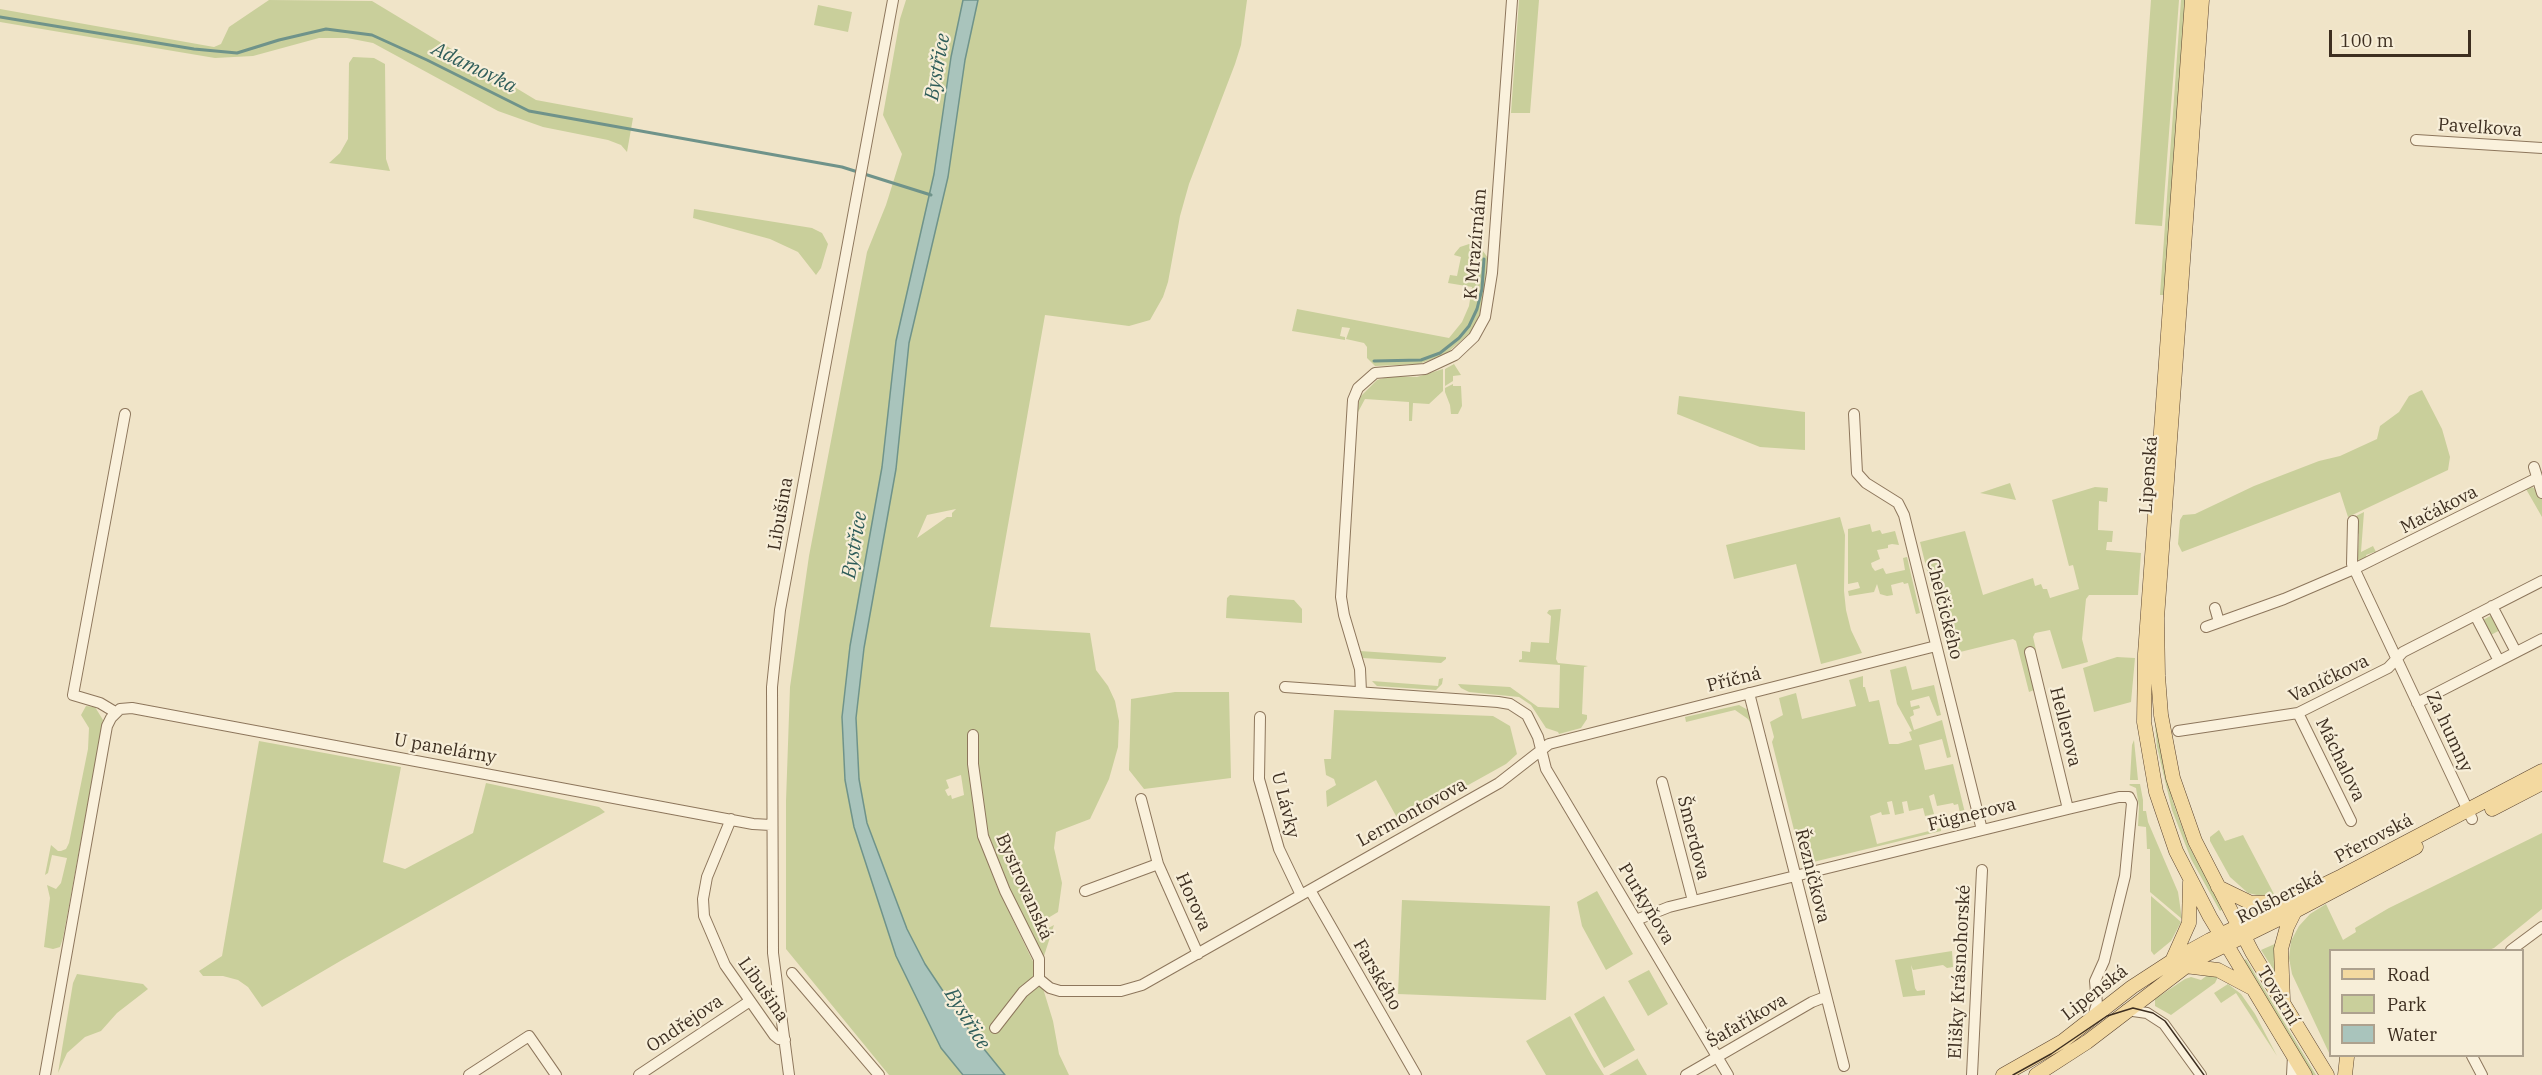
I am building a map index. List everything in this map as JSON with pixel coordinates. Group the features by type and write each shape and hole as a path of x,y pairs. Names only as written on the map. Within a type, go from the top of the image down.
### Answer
{"main road":[{"name":"Lipenská","path":"2192,0 2143,705 2147,747 2156,792 2169,834 2219,940"},
{"name":"Lipenská","path":"2202,0 2159,590 2157,655 2161,715 2174,778 2188,824 2241,932"},
{"path":"2470,814 2542,771"},
{"name":"Rolsberská","path":"2295,905 2470,814 2542,783"},
{"path":"2178,963 2189,923 2190,880"},
{"path":"2217,887 2257,904 2295,905"},
{"path":"2178,963 2219,940 2241,932 2295,905"},
{"path":"2283,1003 2281,949 2295,905"},
{"name":"Tovární","path":"2241,932 2328,1075"},
{"name":"Tovární","path":"2219,940 2305,1075"},
{"name":"Lipenská","path":"2002,1075 2047,1052 2125,992 2178,963"},
{"name":"Lipenská","path":"2036,1075 2055,1070 2126,1011 2178,963"},
{"path":"2178,963 2218,970 2251,987"},
{"path":"2345,1075 2347,1057"}],"street":[{"name":"Libušina","path":"789,1075 773,953 772,687 779,620 893,0"},
{"name":"K Mrazírnám","path":"1361,692 1360,669 1341,597 1353,400 1358,388 1376,373 1425,369 1455,355 1474,337 1485,316 1492,273 1512,0"},
{"name":"Pavelkova","path":"2416,140 2542,148"},
{"name":"U panelárny","path":"125,414 73,695 100,703 115,712 132,708 771,825"},
{"name":"Chelčického","path":"1854,414 1857,473 1866,483 1890,496 1900,507 1982,830"},
{"path":"2534,467 2542,493"},
{"name":"Mačákova","path":"2205,627 2284,599 2354,569 2537,478"},
{"path":"2353,521 2350,555 2354,569 2392,646 2396,659"},
{"name":"Vaníčkova","path":"2178,731 2298,713 2388,668 2403,652 2495,611 2542,581"},
{"path":"2215,608 2219,622"},
{"path":"2495,611 2517,650"},
{"path":"2478,620 2496,659"},
{"path":"2422,700 2496,659 2542,639"},
{"name":"Příčná","path":"1541,748 1936,645"},
{"name":"Hellerova","path":"2030,652 2068,809"},
{"name":"Za humny","path":"2396,659 2422,700 2470,814"},
{"path":"1285,687 1510,704 1527,715 1541,748"},
{"name":"Řezníčkova","path":"1749,693 1844,1066"},
{"path":"45,1075 107,726 115,712"},
{"name":"Máchalova","path":"2298,713 2351,821"},
{"name":"U Lávky","path":"1260,717 1259,779 1279,849 1306,893"},
{"name":"Bystrovanská","path":"973,735 973,764 983,836 1005,891 1039,959 1039,979"},
{"name":"Lermontovova","path":"1039,979 1050,988 1060,991 1097,993 1128,990 1198,954 1499,783 1541,748"},
{"name":"Purkyňova","path":"1541,748 1546,769 1728,1075"},
{"name":"Šmerdova","path":"1662,782 1693,902"},
{"name":"Fügnerova","path":"1636,920 1652,912 1795,876 2068,809 2123,796 2129,797 2132,801 2121,894 2102,967 2094,986 2097,1004 2092,1019"},
{"name":"Horova","path":"1141,799 1158,864 1198,954"},
{"name":"Libušina","path":"731,819 703,892 706,924 724,965 776,1038 785,1040"},
{"name":"Horova","path":"1085,891 1158,864"},
{"name":"Elišky Krásnohorské","path":"1972,1075 1982,870"},
{"name":"Farského","path":"1306,893 1416,1075"},
{"path":"2514,949 2542,927"},
{"path":"792,973 879,1075"},
{"path":"995,1028 1023,992 1039,979"},
{"path":"2094,986 2100,993 2108,996 2125,992"},
{"name":"Šafaříkova","path":"1686,1075 1812,1002 1825,997"},
{"name":"Ondřejova","path":"639,1075 750,1001"},
{"path":"2126,1011 2147,1013 2164,1024 2201,1075"},
{"path":"469,1075 529,1036 556,1075"},
{"path":"2292,1075 2293,1056"},
{"path":"2473,1057 2482,1075"}],"green space":[{"path":"269,0 372,1 536,100 633,118 627,152 621,145 608,140 543,127 498,111 373,43 347,38 319,38 253,56 215,58 0,22 0,9 214,47 221,44 229,27"},
{"path":"906,0 963,0 951,57 934,174 896,341 882,467 850,646 842,717 845,780 854,827 896,956 941,1048 963,1075 889,1075 786,949 786,801 790,687 809,556 867,252 886,205 902,154 883,115 900,19"},
{"path":"978,0 1247,0 1241,45 1189,184 1180,216 1168,282 1163,297 1150,320 1129,326 1045,315 990,627 1090,633 1096,670 1108,686 1115,701 1119,721 1118,747 1109,779 1090,819 1056,832 1054,848 1062,883 1058,912 1048,918 1042,916 1034,923 1039,933 1054,925 1043,959 1007,885 988,833 978,763 968,744 969,772 978,837 998,889 1038,972 1053,1021 1059,1054 1069,1075 1005,1075 971,1033 925,964 907,929 867,823 859,779 856,718 864,648 896,469 909,343 948,177 965,60","holes":["956,509 952,517 947,517 917,538 927,515","961,775 964,795 952,799 945,790 949,788 946,780"]},
{"path":"1519,0 1539,0 1530,113 1511,113"},
{"path":"2151,0 2179,0 2162,226 2135,224"},
{"path":"2181,0 2186,0 2164,295 2160,295"},
{"path":"818,5 852,12 848,32 814,25"},
{"path":"353,57 374,58 385,64 386,159 390,171 329,163 340,153 348,139 349,63"},
{"path":"694,209 812,228 822,233 828,244 821,268 816,275 798,252 770,239 693,218"},
{"path":"1469,244 1480,247 1488,258 1485,298 1481,313 1470,333 1446,354 1419,364 1375,366 1367,358 1367,347 1364,343 1346,339 1350,328 1342,327 1340,336 1345,337 1345,340 1292,331 1297,309 1449,338 1462,322 1469,306 1472,287 1448,283 1450,275 1457,276 1461,257 1454,255 1455,253 1460,247"},
{"path":"1454,364 1461,375 1453,376 1453,381 1445,386 1445,369"},
{"path":"1443,369 1443,391 1429,404 1413,403 1412,421 1409,421 1409,402 1365,399 1357,414 1360,397 1377,380 1391,376 1417,377"},
{"path":"1453,384 1453,386 1461,386 1462,406 1458,414 1451,414 1445,392 1445,388"},
{"path":"2422,390 2442,429 2450,457 2448,470 2348,517 2340,492 2182,552 2178,544 2180,520 2183,515 2195,514 2254,486 2319,461 2340,456 2377,439 2380,426 2399,412 2409,396"},
{"path":"1679,396 1805,412 1805,450 1760,447 1677,414"},
{"path":"2010,483 2016,500 1980,493"},
{"path":"2095,487 2108,488 2107,502 2099,501 2098,530 2113,531 2112,542 2107,542 2106,550 2141,553 2138,595 2089,595 2086,599 2082,639 2088,662 2062,669 2050,630 2035,633 2033,637 2036,650 2028,653 2034,690 2029,692 2016,641 2013,639 1952,654 1942,610 1937,611 1920,542 1965,531 1983,595 2033,578 2035,586 2041,584 2043,589 2047,589 2050,598 2079,589 2073,565 2069,566 2052,500"},
{"path":"2532,487 2542,493 2542,517 2526,489"},
{"path":"2364,512 2361,552 2373,546 2377,554 2374,552 2366,555 2367,559 2359,561 2355,554 2358,552 2359,534 2356,532 2354,517"},
{"path":"1840,517 1845,535 1846,610 1851,630 1862,653 1821,664 1796,564 1734,579 1726,545"},
{"path":"1870,524 1872,532 1880,530 1882,534 1895,531 1899,545 1892,544 1888,545 1888,548 1877,550 1880,559 1871,563 1872,567 1875,571 1883,568 1886,574 1905,570 1903,558 1907,557 1920,613 1916,614 1908,583 1891,585 1893,595 1880,594 1877,584 1874,592 1849,596 1848,591 1860,588 1858,582 1848,584 1848,529"},
{"path":"1230,595 1294,600 1302,609 1302,623 1226,618 1227,598"},
{"path":"1561,609 1556,659 1558,663 1588,666 1584,667 1582,714 1587,715 1587,719 1581,728 1559,734 1546,728 1531,705 1519,697 1469,692 1461,688 1458,684 1510,687 1538,707 1559,708 1560,665 1519,662 1519,660 1522,659 1522,651 1530,652 1531,642 1549,643 1551,616 1547,613 1549,610"},
{"path":"2494,614 2502,629 2489,636 2481,621"},
{"path":"1360,651 1446,657 1446,659 1441,663 1363,658"},
{"path":"2117,657 2135,658 2131,702 2094,712 2083,668"},
{"path":"1906,666 1912,690 1934,685 1941,715 1937,716 1929,696 1910,701 1911,707 1919,705 1920,708 1913,710 1914,715 1910,717 1914,730 1942,720 1951,757 1947,758 1942,739 1919,745 1925,770 1953,764 1967,821 1950,826 1949,821 1961,818 1958,804 1937,806 1934,794 1929,796 1934,814 1925,816 1923,808 1909,811 1907,801 1902,802 1904,813 1895,815 1892,801 1887,802 1890,814 1882,815 1881,812 1870,816 1877,844 1941,828 1941,831 1805,864 1802,862 1772,742 1774,737 1770,722 1783,715 1779,698 1796,693 1802,719 1856,706 1849,680 1863,676 1863,687 1865,687 1869,702 1879,700 1889,744 1898,744 1912,740 1909,732 1912,731 1897,704 1890,670"},
{"path":"1443,678 1442,684 1436,690 1377,686 1372,681 1438,686 1439,679"},
{"path":"2152,689 2154,689 2163,757 2173,802 2189,846 2223,909 2220,911 2191,859 2172,810 2157,747"},
{"path":"1175,692 1229,692 1231,778 1144,789 1129,770 1131,699"},
{"path":"1739,705 1748,710 1751,724 1735,710 1686,722 1685,717"},
{"path":"86,706 95,707 103,720 63,938 60,947 53,949 44,947 50,898 47,885 56,889 61,883 67,858 52,855 48,873 45,875 51,845 61,851 66,849 69,843 88,749 89,728 81,715"},
{"path":"1334,710 1493,716 1510,726 1517,754 1506,764 1400,823 1376,780 1327,807 1326,791 1336,785 1334,779 1326,775 1324,759 1331,759"},
{"path":"2134,740 2138,780 2130,780 2132,745"},
{"path":"259,741 401,767 383,862 405,869 473,833 486,783 599,807 605,812 262,1007 248,987 238,980 223,976 203,976 199,971 222,956"},
{"path":"2130,784 2140,784 2143,811 2146,811 2148,822 2178,892 2182,919 2150,892 2150,849 2147,849 2146,827 2138,826 2139,807 2136,788"},
{"path":"2219,830 2225,841 2243,835 2274,894 2261,896 2248,893 2230,877 2210,841 2210,837"},
{"path":"2542,833 2542,909 2494,948 2329,949 2329,1053 2292,974 2289,958 2291,941 2299,926 2310,914 2326,904 2343,940 2356,932 2355,928 2389,908"},
{"path":"1597,891 1633,954 1606,970 1582,926 1577,902"},
{"path":"2151,896 2181,922 2171,941 2154,955 2151,951"},
{"path":"1402,900 1550,906 1546,1000 1398,994"},
{"path":"2277,943 2278,977 2261,950"},
{"path":"1952,951 1953,967 1947,968 1943,965 1913,970 1911,965 1915,988 1917,991 1925,990 1925,995 1903,997 1895,960"},
{"path":"2246,959 2316,1075 2312,1075 2243,961"},
{"path":"1649,970 1668,1004 1648,1016 1628,981"},
{"path":"77,974 143,984 148,989 117,1013 101,1031 85,1037 67,1053 58,1073 73,983"},
{"path":"2209,974 2219,975 2215,983 2171,1015 2155,1006 2155,999 2185,979 2191,977 2201,980"},
{"path":"2228,984 2241,994 2255,1014 2277,1056 2236,993 2221,1003 2214,993"},
{"path":"1604,996 1635,1050 1604,1068 1574,1014"},
{"path":"1570,1016 1604,1075 1546,1075 1526,1041"},
{"path":"1637,1059 1647,1075 1609,1075"}],"water":[{"path":"963,0 978,0 965,60 948,177 909,343 896,469 864,648 856,718 859,779 867,823 907,929 925,964 971,1033 1005,1075 963,1075 941,1048 896,956 854,827 845,780 842,717 850,646 882,467 896,341 934,174 951,57"}],"waterway":[{"name":"Adamovka","path":"0,17 194,49 237,53 326,29 372,35 529,111 842,167 931,195"},
{"path":"1374,361 1421,360 1440,353 1459,338 1469,326 1477,309 1482,289 1484,259"}],"tram line":[{"path":"2013,1075 2051,1054 2107,1016 2133,1008 2153,1013 2165,1021 2204,1075"}],"water label":[{"name":"Bystřice","path":"938,67"},
{"name":"Bystřice","path":"855,545"},
{"name":"Bystřice","path":"967,1019"}]}
